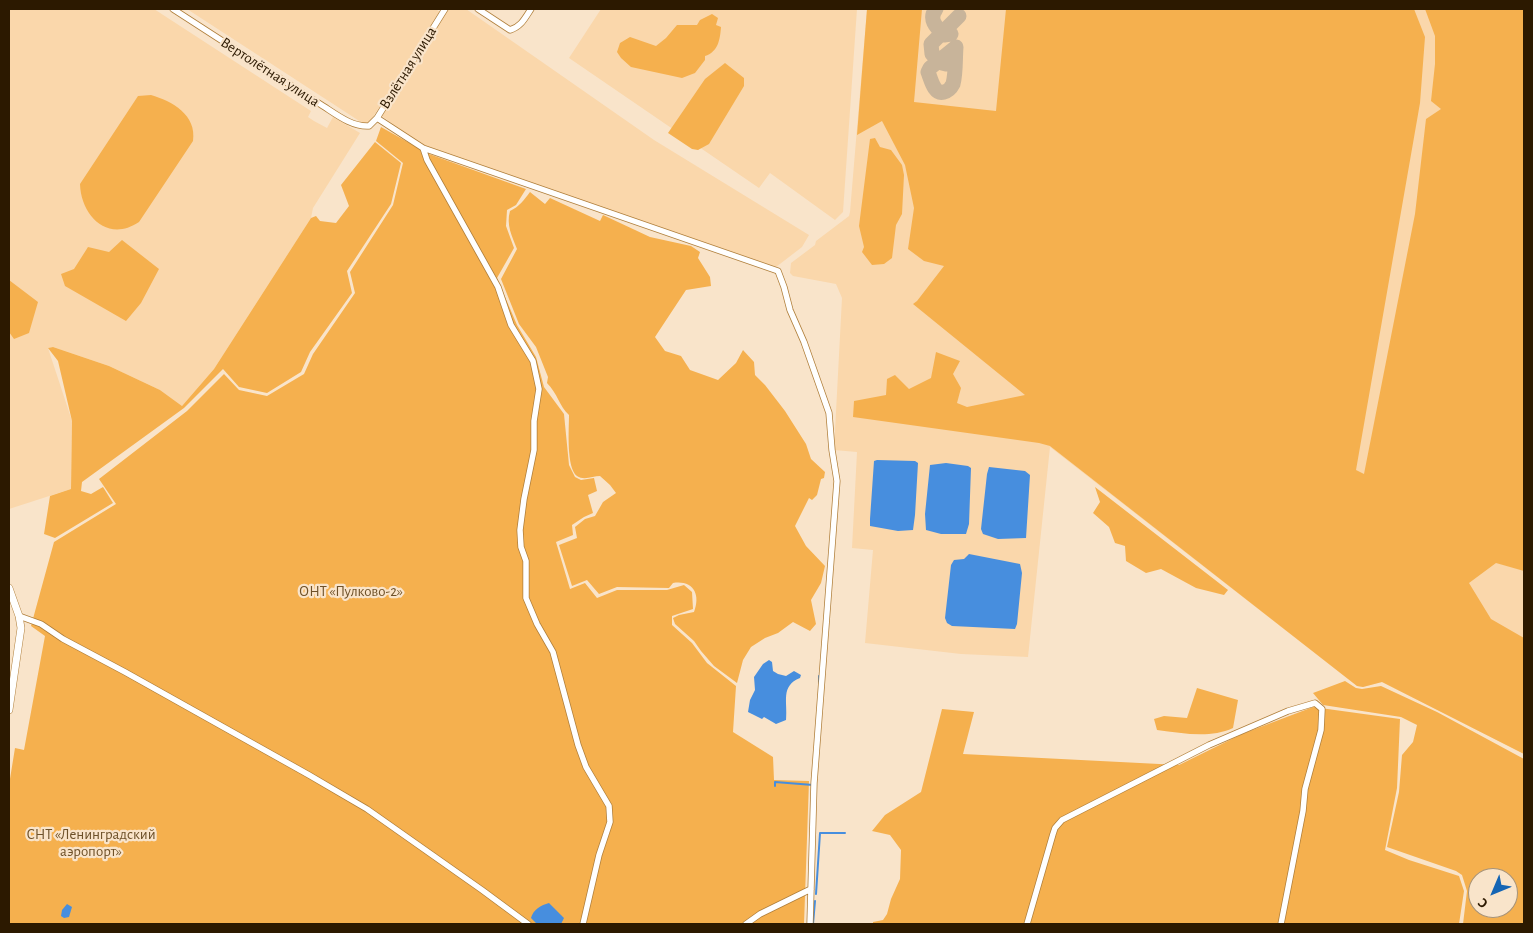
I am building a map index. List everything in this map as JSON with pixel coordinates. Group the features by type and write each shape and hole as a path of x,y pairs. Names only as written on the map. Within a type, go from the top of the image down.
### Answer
{"street":[{"name":"Вертолётная улица","path":"173,9 323,106 356,125 369,126"},
{"name":"Взлётная улица","path":"369,126 377,118 445,9"},
{"path":"478,9 510,30 521,24 531,9"},
{"path":"377,118 423,148 778,272 790,310 804,342 829,413 837,481 814,783 810,924"},
{"path":"423,148 498,287 511,325 534,361 540,389 534,421 534,450 520,530 521,547 526,561 526,598 537,624 553,652 578,745 586,767 609,806 610,822 599,855 582,924"},
{"path":"9,588 19,616 21,628 9,710"},
{"path":"19,616 41,624 87,653 125,672 353,801 402,833 528,924"},
{"path":"1027,924 1055,828 1062,820 1210,744 1288,711 1315,703 1322,708 1321,730 1305,788 1303,811 1282,924"},
{"path":"746,924 760,914 811,889"}],"shaded area":[{"path":"9,9 154,9 311,111 308,117 314,121 327,128 333,117 360,133 313,208 311,218 214,369 182,406 160,390 109,366 53,347 48,348 72,421 71,489 9,509"},
{"path":"187,9 436,9 441,13 367,126"},
{"path":"448,9 466,9 654,140 809,235 802,247 776,267 421,145 382,116"},
{"path":"601,9 857,9 843,212 835,220 770,173 759,188 569,58"},
{"path":"867,9 1524,9 1524,754 1382,682 1363,687 1357,686 1050,447 1028,657 961,654 865,643 873,550 852,548 857,452 834,450 842,298 836,284 793,276 790,273 791,263 849,216"}],"green space":[{"path":"867,9 922,9 914,102 996,111 1006,9 1414,9 1425,37 1420,103 1356,470 1364,474 1415,214 1426,119 1441,109 1431,101 1435,64 1435,36 1425,9 1524,9 1524,571 1496,563 1469,583 1491,619 1524,638 1524,754 1382,682 1363,687 1357,686 1050,446 853,417 854,401 886,395 887,379 895,375 909,389 931,378 936,352 960,361 953,374 961,388 957,403 967,407 1025,395 913,304 944,266 924,261 908,249 914,208 905,165 882,121 857,135"},
{"path":"712,14 718,18 716,25 721,27 719,41 713,52 705,56 705,60 695,73 682,78 631,67 617,52 620,43 630,37 656,46 677,25 697,25 700,20"},
{"path":"725,63 744,78 744,86 709,144 698,150 692,149 668,133 705,79"},
{"path":"151,95 175,105 181,110 191,124 193,141 139,222 128,228 107,228 91,216 85,206 80,184 138,96"},
{"name":"ОНТ «Пулково-2»","path":"381,127 429,154 526,189 516,205 507,210 506,226 514,248 497,278 517,325 536,357 544,387 564,414 569,465 575,477 581,480 594,478 597,491 588,495 593,513 572,525 573,535 556,542 570,589 585,583 597,598 617,590 667,590 684,585 692,592 693,609 672,616 672,625 692,643 707,663 736,686 733,732 773,757 774,780 809,781 804,924 9,924 9,785 15,748 24,750 45,636 31,626 54,542 116,504 99,479 187,411 224,374 239,390 267,396 304,374 313,354 355,293 350,272 393,205 403,163 376,141"},
{"path":"875,138 880,147 891,150 902,165 904,175 902,214 896,225 892,258 884,264 872,265 862,252 864,247 859,226 870,139"},
{"path":"375,142 401,163 391,204 347,271 352,293 310,352 301,372 267,393 239,387 223,369 184,408 82,482 81,491 91,494 103,487 113,503 55,538 44,534 50,496 71,489 72,421 58,361 48,348 53,347 109,366 160,390 182,406 214,369 311,218 316,216 320,221 336,223 349,206 341,185"},
{"path":"530,192 545,204 550,198 600,221 603,215 650,237 691,246 700,252 698,258 710,277 711,286 686,290 655,337 665,351 681,356 690,370 718,380 736,363 743,350 754,362 755,375 785,411 806,444 811,459 825,472 817,495 812,500 809,498 795,526 806,546 825,566 821,583 811,600 816,624 810,631 793,622 778,633 765,638 751,647 743,660 737,683 714,666 694,641 675,624 673,618 694,612 696,594 690,586 673,583 669,588 617,587 599,594 587,580 572,586 559,545 577,538 575,527 585,519 595,516 603,502 616,493 600,476 583,478 573,472 569,447 569,415 547,383 548,377 536,347 519,324 501,279 517,249 509,226 510,211 519,205"},
{"path":"122,240 159,269 141,303 126,321 65,286 61,274 74,269 88,247 109,252"},
{"path":"9,280 38,302 29,333 14,339 9,332"},
{"path":"1095,487 1228,590 1224,595 1196,588 1161,569 1146,573 1126,561 1125,546 1115,543 1109,527 1093,513 1100,502"},
{"path":"1345,681 1356,688 1362,689 1381,686 1437,712 1524,759 1524,924 1463,924 1467,891 1462,875 1456,871 1387,847 1399,792 1402,755 1413,742 1417,725 1401,717 1323,705 1313,693"},
{"path":"1197,688 1238,700 1233,728 1205,734 1186,734 1157,730 1154,719 1164,716 1187,718"},
{"path":"1313,707 1400,719 1397,788 1385,850 1459,876 1464,891 1459,924 873,924 873,922 883,920 887,914 900,879 901,850 890,835 872,831 885,815 921,792 942,709 974,712 963,754 1179,765 1242,734"}],"water":[{"path":"874,461 915,461 918,463 913,530 898,531 870,526"},
{"path":"946,463 971,468 969,524 966,534 941,534 926,530 925,514 930,465"},
{"path":"989,467 1025,471 1030,475 1026,538 998,539 983,534 981,529"},
{"path":"969,554 1020,564 1022,573 1015,629 952,626 947,623 945,618 951,565 954,560 964,559"},
{"path":"769,660 772,662 773,671 778,674 786,676 794,671 801,675 787,690 786,720 776,724 764,717 762,719 748,712 750,700 755,690 754,677 763,664"},
{"path":"549,903 564,918 561,924 537,924 531,918 538,908"},
{"path":"67,904 72,907 69,917 64,918 61,916 62,910"}],"waterway":[{"path":"819,676 819,684"},
{"path":"775,786 775,782 813,785"},
{"path":"816,894 820,833 845,833"},
{"path":"813,924 815,901"}],"taxiway":[{"path":"936,9 933,16 936,26 944,35 951,34"},
{"path":"946,64 942,63 932,54 931,44 959,16"},
{"path":"956,47 953,84 944,92 938,91 933,86 928,72 930,68 956,47"}],"park label":[{"name":"СНТ «Ленинградский аэропорт»","path":"91,842"}]}
